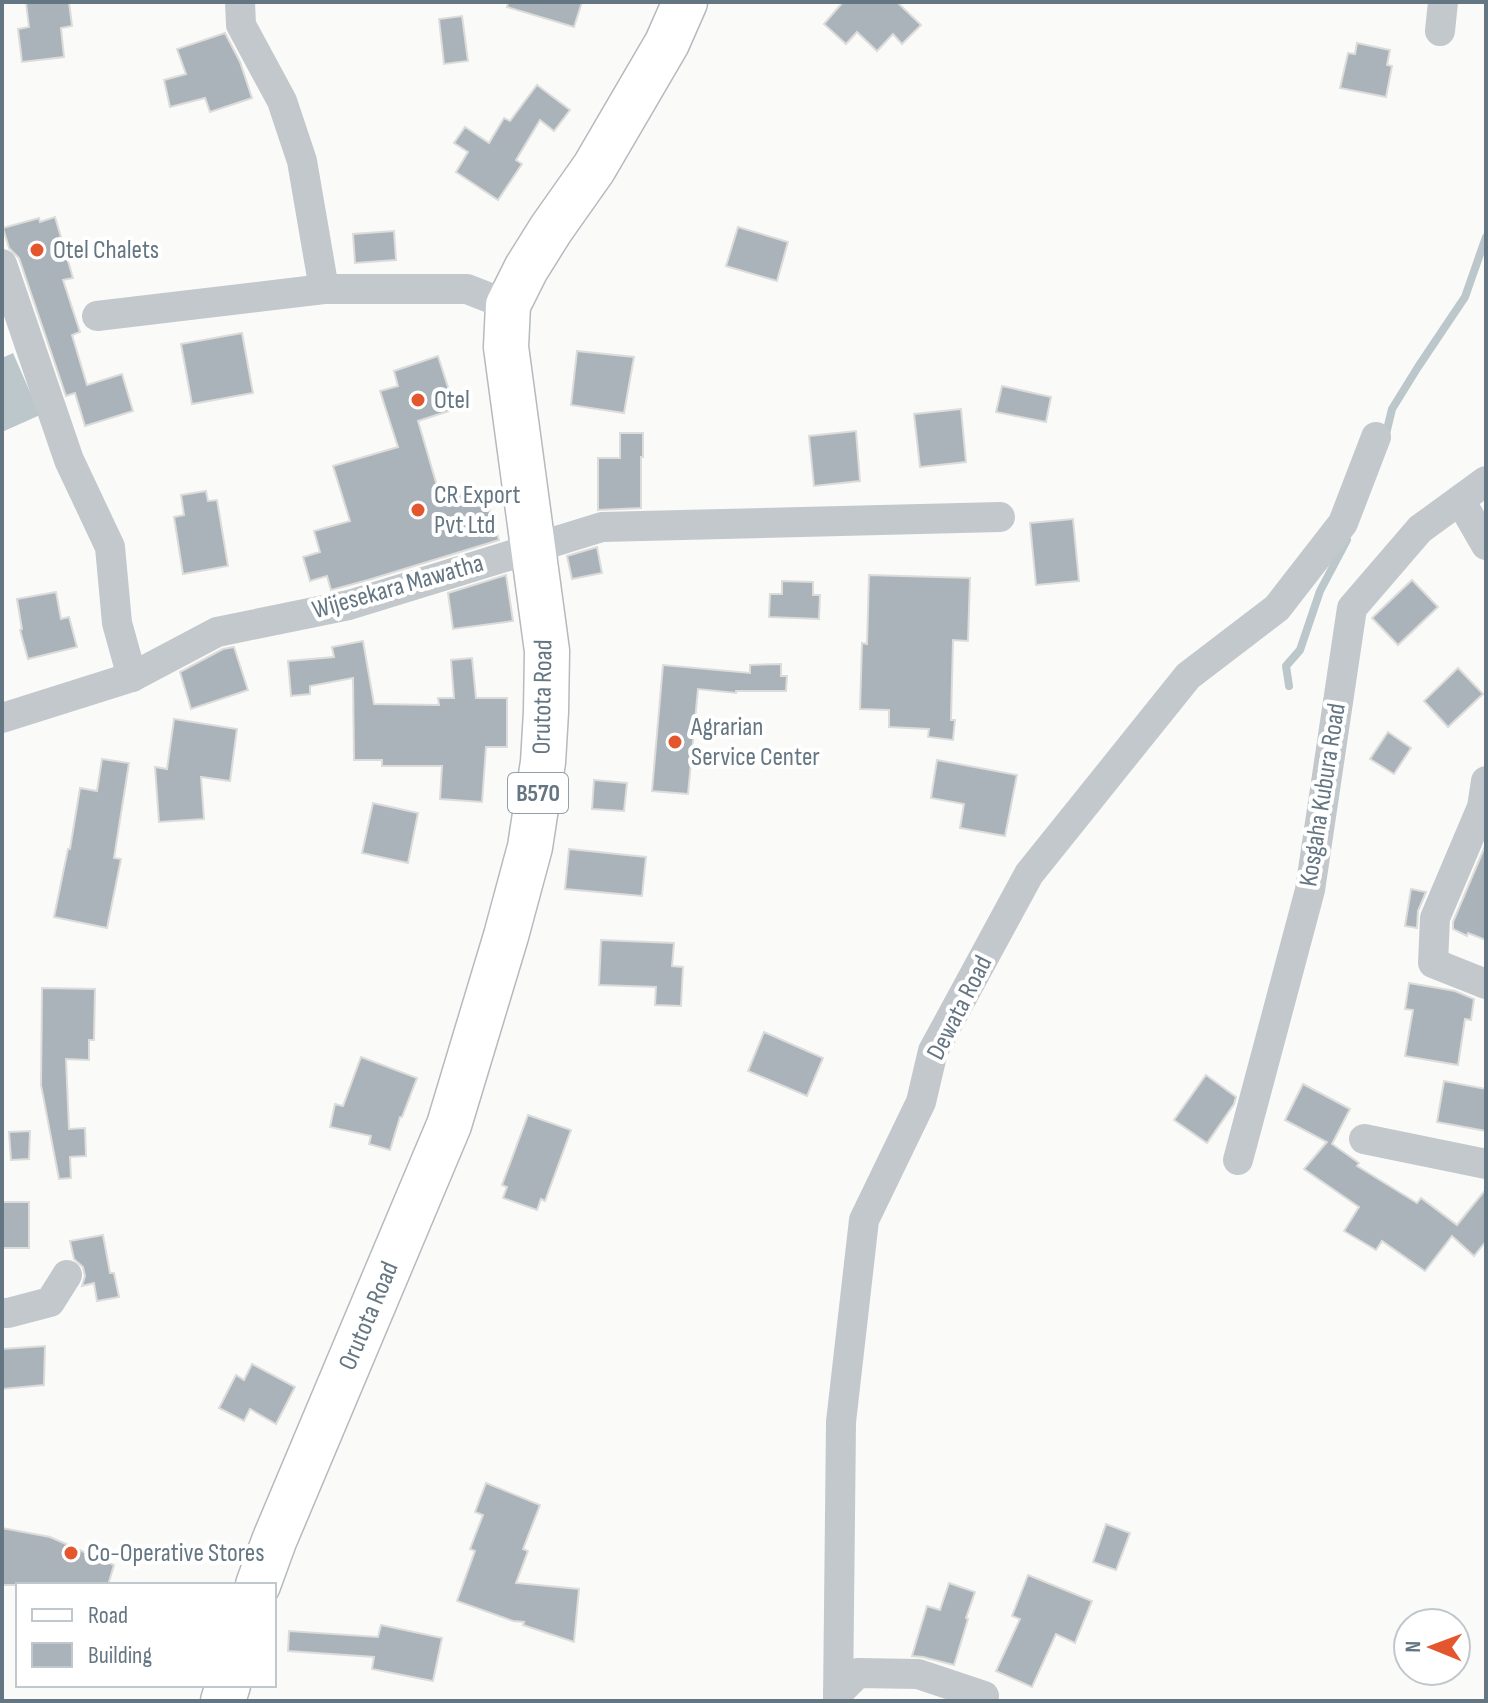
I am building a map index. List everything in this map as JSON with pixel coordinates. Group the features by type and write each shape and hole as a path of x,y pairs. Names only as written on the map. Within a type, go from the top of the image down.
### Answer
{"main road":[{"name":"Orutota Road","path":"259,1583 449,1125 530,847 543,762 547,651 506,347 508,305 526,269 602,156 667,43 685,2"}],"street":[{"path":"240,2 241,25 282,101 302,161 324,289"},
{"path":"2,264 69,460 110,547 117,623 132,677"},
{"path":"97,316 324,289 467,289 508,305"},
{"name":"Dewata Road","path":"838,1697 841,1422 864,1220 921,1102 933,1051 1029,874 1188,676 1277,608 1343,523 1376,437"},
{"name":"Kosgaha Kubura Road","path":"1238,1160 1310,890 1352,608 1420,529 1486,481"},
{"path":"1460,500 1486,545"},
{"name":"Wijesekara Mawatha","path":"2,718 132,677 217,632 349,605 602,527 1000,517"},
{"path":"1486,781 1482,807 1435,918 1433,963 1486,984"},
{"path":"1364,1139 1486,1164"},
{"path":"2,1313 50,1302 67,1275"},
{"path":"838,1697 858,1673 918,1674 984,1696"}],"shaded area":[{"path":"13,353 40,415 2,432 2,358"}],"building":[{"path":"69,2 72,26 61,28 64,57 22,62 18,29 29,27 26,3"},
{"path":"508,2 582,2 574,27 507,7"},
{"path":"843,2 897,2 921,25 902,44 893,34 877,51 857,32 846,44 824,24"},
{"path":"462,16 468,61 444,64 439,19"},
{"path":"225,33 240,62 252,98 210,112 205,98 170,107 164,80 186,74 177,49"},
{"path":"1357,43 1390,50 1387,65 1392,66 1386,97 1340,88 1348,53 1355,54"},
{"path":"537,85 570,110 554,131 540,120 516,160 522,164 498,200 456,172 468,152 454,143 465,127 489,143 504,118 510,121"},
{"path":"55,217 73,278 63,280 80,332 72,335 87,385 122,374 133,411 85,426 75,393 66,396 19,258 9,248 3,228"},
{"path":"738,227 788,242 777,281 726,266"},
{"path":"394,231 396,260 355,263 353,234"},
{"path":"242,333 253,393 192,404 181,344"},
{"path":"577,351 634,357 624,413 571,405"},
{"name":"CR Export Pvt Ltd","path":"438,356 455,409 418,421 440,496 466,488 470,502 486,498 499,540 331,590 327,576 310,581 303,557 320,552 314,531 350,521 333,466 398,447 380,391 398,386 394,371"},
{"path":"1002,386 1051,397 1046,422 996,412"},
{"path":"961,409 966,462 920,467 914,414"},
{"path":"856,431 860,481 814,486 809,436"},
{"path":"620,433 643,433 641,508 598,510 598,458 620,458"},
{"path":"206,491 208,501 217,500 228,566 183,574 174,517 184,515 181,495"},
{"path":"1073,519 1079,581 1036,585 1030,523"},
{"path":"597,547 602,573 572,579 567,556"},
{"name":"CR Export Pvt Ltd","path":"506,575 513,621 453,629 448,593"},
{"path":"869,575 970,578 968,641 953,640 953,740 928,737 929,729 889,727 889,710 860,709 862,643 867,644"},
{"path":"1412,580 1438,607 1398,645 1372,618"},
{"path":"782,581 813,582 813,595 820,595 819,619 769,617 770,594 782,594"},
{"path":"56,592 61,619 69,617 77,647 28,659 20,630 17,599"},
{"path":"363,641 374,704 439,705 438,698 454,698 451,660 472,658 476,698 507,698 507,747 486,747 482,802 440,799 442,766 382,766 382,760 354,760 353,678 310,686 310,694 291,696 288,661 334,657 332,647"},
{"path":"234,647 248,690 191,709 180,672 223,649"},
{"name":"Agrarian Service Center","path":"781,664 781,676 787,676 786,691 736,693 698,689 688,794 652,791 663,665 750,673 750,665"},
{"path":"1458,668 1483,694 1448,727 1424,701"},
{"path":"174,719 237,729 230,781 201,777 204,819 159,822 155,767 167,769"},
{"path":"1388,732 1411,748 1394,774 1370,759"},
{"path":"102,759 129,763 114,858 121,859 107,928 54,917 80,788 97,791"},
{"path":"937,760 1017,775 1005,836 960,828 964,804 931,798"},
{"path":"594,780 627,783 624,811 592,809"},
{"path":"373,803 418,813 408,863 362,853"},
{"path":"1486,844 1486,940 1453,929 1453,922"},
{"path":"569,849 646,857 642,896 565,889"},
{"path":"1411,889 1426,892 1418,911 1417,928 1405,926"},
{"path":"601,940 674,943 672,966 683,967 681,1006 655,1005 656,987 599,985"},
{"path":"1409,983 1455,991 1474,999 1471,1020 1465,1019 1458,1065 1405,1056 1413,1010 1405,1009"},
{"path":"42,988 95,989 94,1040 89,1040 89,1060 66,1059 69,1129 85,1128 86,1156 70,1157 71,1178 59,1179 41,1085"},
{"path":"764,1032 823,1058 807,1096 748,1071"},
{"path":"361,1057 417,1078 390,1150 369,1144 371,1136 330,1127 335,1104 343,1106"},
{"path":"1206,1075 1236,1097 1207,1143 1174,1120"},
{"path":"1444,1081 1486,1089 1486,1131 1437,1122"},
{"path":"1303,1084 1350,1109 1332,1144 1359,1163 1357,1166 1417,1203 1421,1198 1457,1225 1486,1189 1486,1241 1474,1256 1452,1236 1425,1271 1382,1241 1376,1250 1344,1231 1359,1207 1304,1169 1327,1142 1285,1120"},
{"path":"528,1115 571,1130 545,1201 541,1199 537,1210 503,1198 507,1187 502,1185"},
{"path":"30,1131 29,1159 11,1160 9,1132"},
{"path":"2,1202 29,1202 29,1248 2,1248"},
{"path":"103,1235 110,1273 114,1273 119,1297 97,1301 94,1283 82,1286 85,1276 83,1267 74,1259 70,1241"},
{"path":"45,1346 44,1385 2,1389 2,1349"},
{"path":"252,1364 295,1387 276,1424 250,1409 244,1421 219,1408 236,1375 244,1380"},
{"path":"486,1483 540,1505 523,1549 528,1551 516,1583 579,1589 574,1642 457,1601 475,1551 470,1549 483,1515 475,1512"},
{"path":"1106,1524 1130,1533 1116,1570 1093,1562"},
{"path":"2,1528 50,1537 114,1565 109,1583 2,1585"},
{"path":"1028,1575 1092,1601 1075,1643 1056,1634 1032,1687 996,1671 1020,1619 1012,1616"},
{"path":"949,1583 975,1592 954,1665 912,1656 927,1606 940,1610"},
{"path":"381,1625 442,1638 433,1681 372,1669 374,1657 288,1651 289,1631 378,1637"}],"waterway":[{"path":"1385,438 1392,409 1465,297 1486,237"},
{"path":"1289,686 1286,666 1300,650 1320,591 1347,540"}],"place":[{"name":"Otel Chalets","path":"37,250"},
{"name":"Otel","path":"418,400"},
{"name":"CR Export Pvt Ltd","path":"418,510"},
{"name":"Agrarian Service Center","path":"675,742"},
{"name":"Co-Operative Stores","path":"71,1553"}]}
